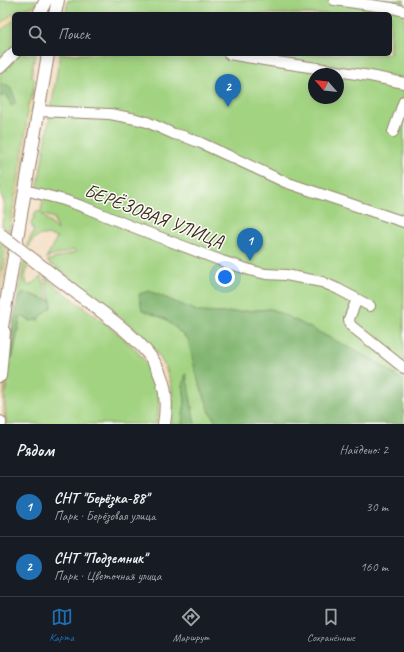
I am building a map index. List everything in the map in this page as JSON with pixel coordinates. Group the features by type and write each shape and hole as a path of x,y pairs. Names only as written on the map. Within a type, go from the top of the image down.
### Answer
{"main road":[{"path":"40,12 46,0"},
{"path":"55,12 58,0"},
{"path":"0,67 12,55"},
{"path":"0,339 48,56"},
{"path":"0,234 127,332 146,350 162,378 166,399 164,420"},
{"path":"0,376 6,302"}],"street":[{"path":"334,0 404,11"},
{"path":"240,56 370,76 404,83"},
{"path":"393,132 404,101"},
{"path":"39,111 110,114 147,122 168,132 201,143 285,182 404,222"},
{"name":"БЕРЁЗОВАЯ УЛИЦА","path":"25,190 84,207 222,261 253,271 266,274 293,276 322,282 370,306"},
{"path":"356,299 349,319 350,325 404,368"}],"green space":[{"path":"0,0 40,0 39,3 31,7 12,12 12,14 0,24"},
{"path":"68,0 404,0 404,382 377,362 271,309 220,313 199,312 149,291 142,310 165,319 188,339 197,377 210,412 217,424 195,424 186,376 183,384 185,401 182,424 171,424 173,407 172,390 169,376 156,351 137,331 47,261 76,252 73,250 46,258 57,238 48,235 40,235 31,242 29,247 27,245 34,231 31,224 36,211 41,212 43,199 36,197 60,56 392,56 392,12 66,12","holes":["42,214 54,218 57,230"]},
{"path":"12,22 12,47 0,60 1,39 0,31"},
{"path":"18,56 35,56 32,68 32,77 35,80 28,106 23,151 9,231 2,226 4,201 0,195 0,97 4,95 9,98 11,106 8,85 0,84 0,73"},
{"path":"0,84 8,85 10,87 14,96 15,104 11,106 9,98 4,95 0,97"},
{"path":"0,243 6,247 0,282"},
{"path":"24,262 28,265 25,277 27,284 29,286 42,277 47,301 31,294 18,297"},
{"path":"45,278 125,339 142,358 155,381 158,394 158,416 156,424 7,424 5,398 12,338 13,356 21,315 30,321 52,306"},
{"path":"149,291 199,312 220,313 271,309 377,362 404,382 404,424 217,424 210,412 197,377 188,339 165,319 142,310 139,294"},
{"path":"22,294 30,294 51,300 52,306 38,320 31,321 20,316 12,358 12,329 18,297"},
{"path":"186,374 195,424 182,424 185,401 183,384"}],"sand":[{"path":"39,3 35,12 16,12 20,10"},
{"path":"12,14 12,22 0,31 0,24"},
{"path":"34,85 33,106 12,234 9,231 23,151 28,106"},
{"path":"6,247 9,250 0,303 0,282"},
{"path":"12,329 5,400 7,424 5,424 3,401 7,364"}],"place":[{"name":"СНТ \"Подземник\"","path":"228,107"},
{"name":"СНТ \"Берёзка-88\"","path":"250,261"}]}
